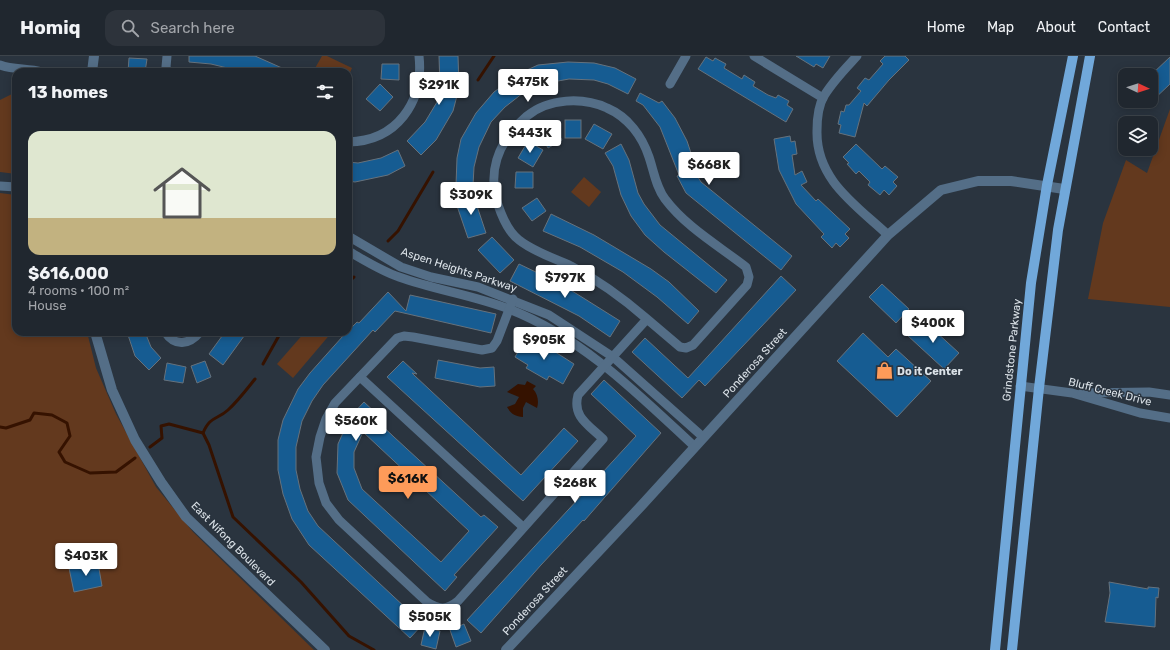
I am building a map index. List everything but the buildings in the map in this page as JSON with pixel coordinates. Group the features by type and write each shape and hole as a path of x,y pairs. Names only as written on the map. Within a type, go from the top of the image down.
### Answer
{"main road":[{"name":"Grindstone Parkway","path":"995,650 1031,283 1047,185 1073,56"},
{"path":"1012,650 1039,388 1064,189 1090,56"}],"street":[{"path":"92,68 94,56"},
{"path":"166,68 167,56"},
{"path":"352,142 360,142 386,132 398,122 412,106 419,87 421,70 419,56"},
{"path":"670,84 686,56"},
{"path":"754,56 823,98"},
{"path":"857,56 833,82 823,98 817,121 816,145 821,162 829,177 840,190 888,235"},
{"path":"0,65 8,68 23,68"},
{"path":"576,100 590,102 608,108 622,116 633,128 644,144 656,183 664,198 679,216 746,267 749,277 747,285 692,345 686,348 680,347 647,319 624,299 579,271 518,240 507,225 498,204 493,180 496,159 505,139 515,126 530,113 552,103 576,100"},
{"name":"Ponderosa Street","path":"506,650 695,447 888,235 941,190 978,181 1011,181 1047,185 1064,189"},
{"path":"0,186 12,187"},
{"name":"Aspen Heights Parkway","path":"352,238 401,267 431,277 478,287 549,315 613,357 703,437"},
{"name":"Aspen Heights Parkway","path":"352,252 398,277 474,297 510,309 544,325 584,349 605,365 651,405 695,447"},
{"path":"513,300 497,341 492,348 482,350 404,336 397,338 335,403 326,419 320,437 316,457 319,483 326,503 339,520 435,608 443,609 451,606 603,439 578,414 575,406 578,395 647,319"},
{"name":"East Nifong Boulevard","path":"95,336 112,390 135,440 161,482 186,517 325,650"},
{"path":"168,336 176,342 184,343 192,341 196,336"},
{"path":"360,377 523,528"},
{"name":"Bluff Creek Drive","path":"1020,386 1072,393 1140,413 1170,418"},
{"path":"1072,393 1149,392 1170,395"}],"shaded area":[{"path":"322,56 327,56 352,68 315,68"},
{"path":"12,94 12,174 0,172 0,100"},
{"path":"1170,109 1170,307 1088,299 1103,223 1126,160 1147,173 1153,156 1158,156 1158,142"},
{"path":"584,177 601,192 589,207 571,192"},
{"path":"0,193 12,194 12,336 88,336 96,368 116,414 156,487 193,532 314,650 0,650"},
{"path":"302,336 329,336 293,378 277,364"},
{"path":"527,381 536,386 533,389 538,398 538,403 537,408 526,402 523,408 523,417 514,414 507,407 515,404 519,397 507,392 518,384 525,385"}],"waterway":[{"path":"478,80 494,56"},
{"path":"388,241 398,231 433,172"},
{"path":"263,364 279,336"},
{"path":"203,433 208,424 232,406 255,379"},
{"path":"0,427 6,428 30,420 34,413 52,415 67,423 70,436 59,452 65,462 90,473 116,472 135,458"},
{"path":"150,447 162,438 161,426 169,424 203,433 209,445 233,517 301,582 349,636 374,650"}],"place":[{"name":"Do it Center","path":"884,371"}]}
